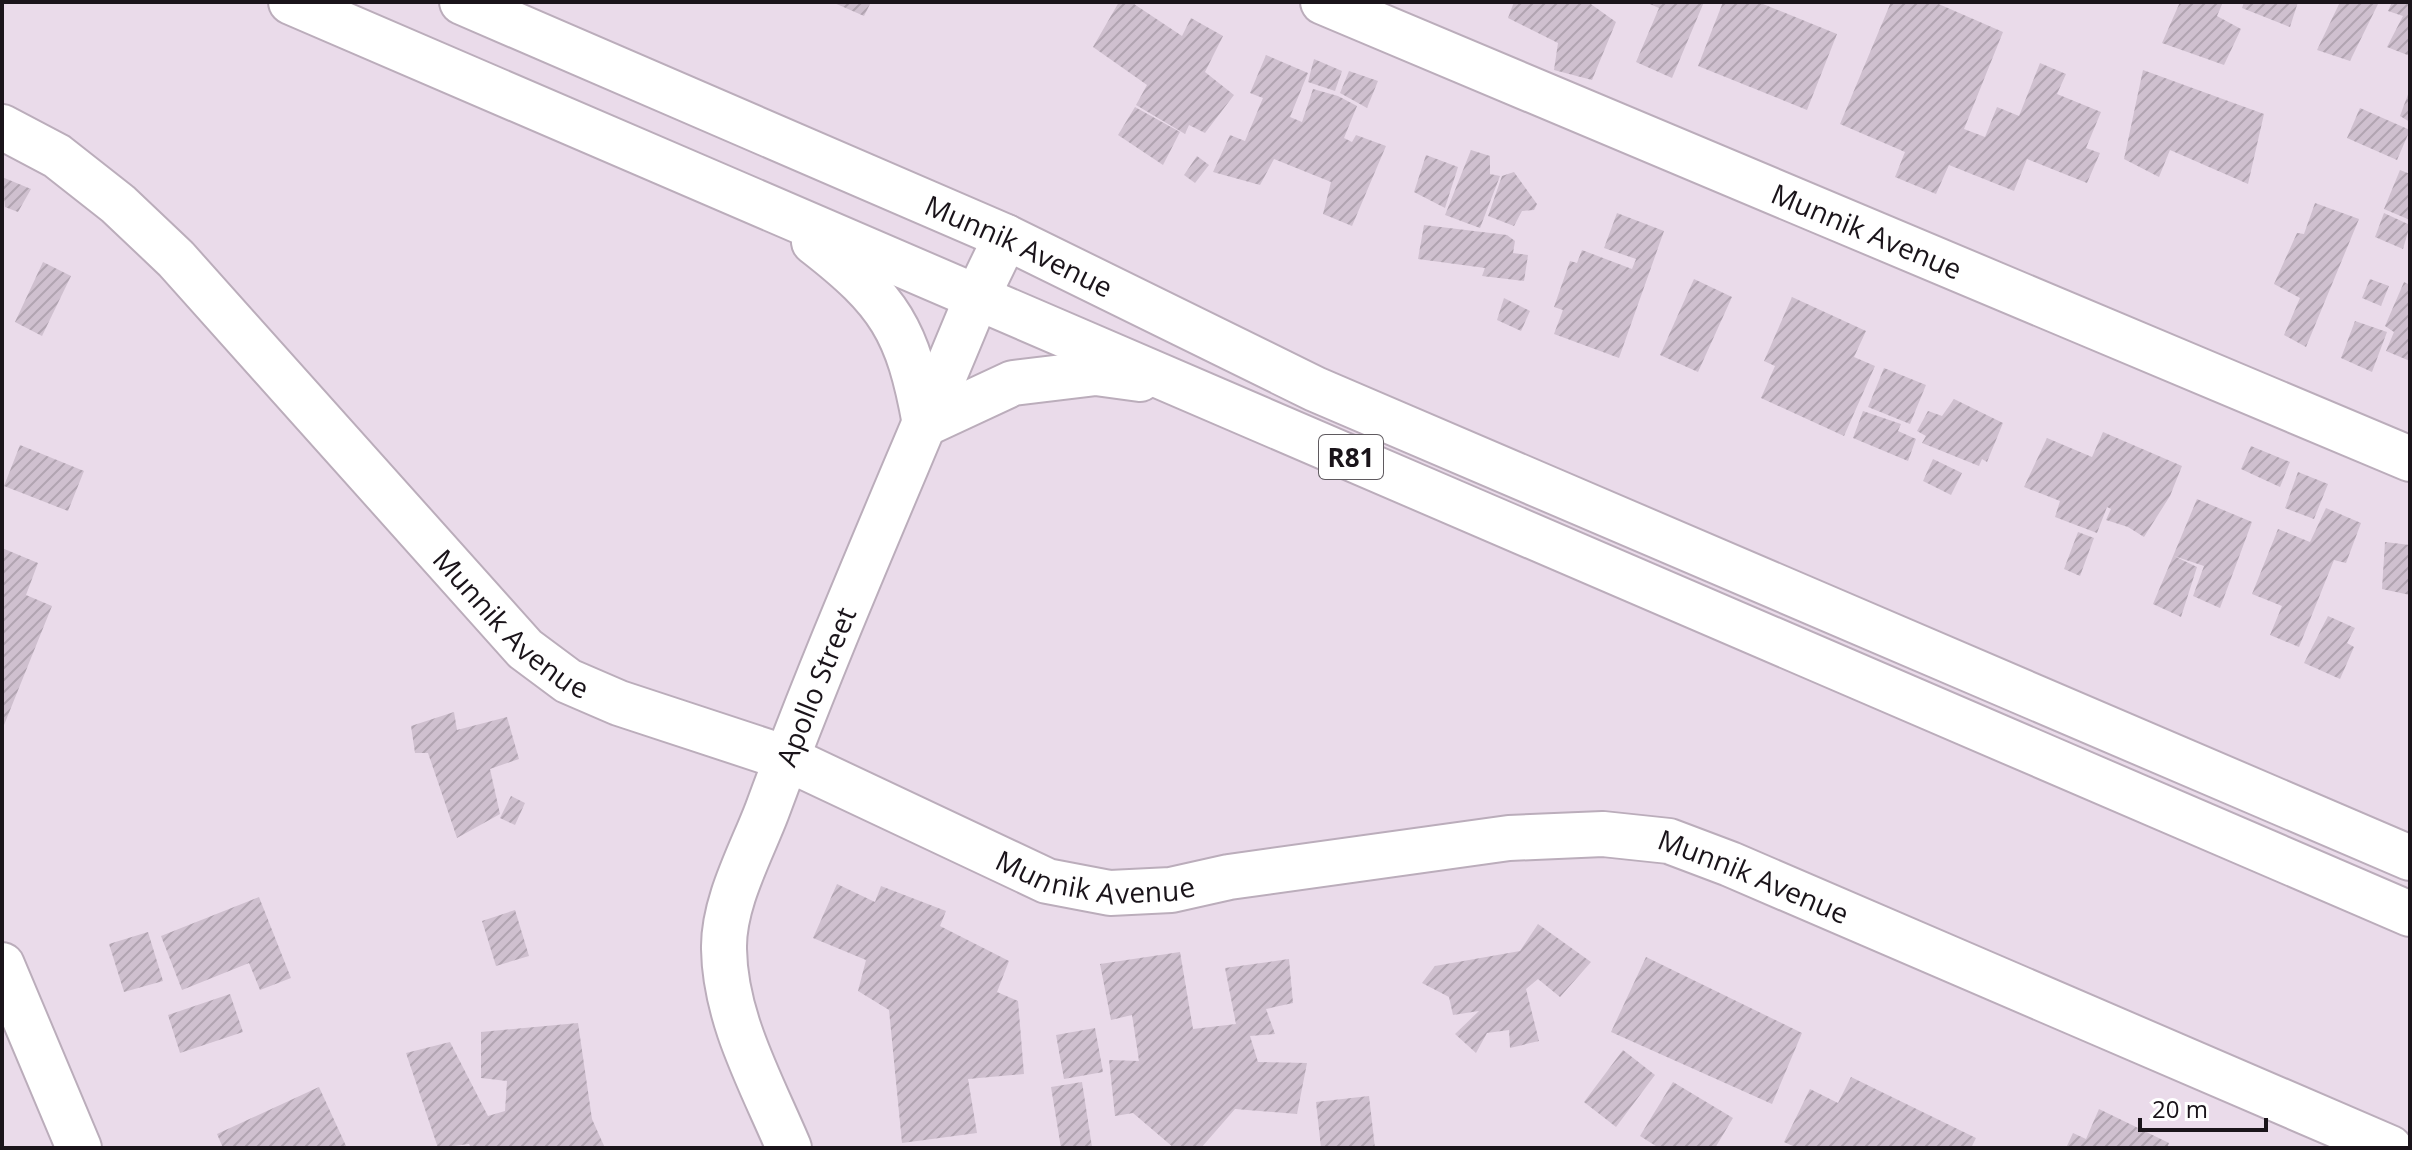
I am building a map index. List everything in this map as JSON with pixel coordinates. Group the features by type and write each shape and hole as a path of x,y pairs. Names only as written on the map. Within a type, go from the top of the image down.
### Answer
{"street":[{"name":"R81","path":"291,2 2410,914"},
{"name":"Munnik Avenue","path":"462,2 1006,237 1315,389 2410,858"},
{"name":"Munnik Avenue","path":"1323,2 2410,459"},
{"name":"Munnik Avenue","path":"2,127 57,156 118,204 176,259 525,649 568,681 619,703 786,758 1047,881 1110,893 1171,890 1229,877 1509,838 1603,834 1669,841 1730,864 2390,1148"},
{"path":"771,208 850,269 880,301 904,338 925,424 1013,383 1096,373 1182,384"},
{"name":"Apollo Street","path":"789,1148 741,1036 727,988 723,945 732,903 786,758 977,297 1006,237"},
{"path":"2,965 79,1148"}],"building":[{"path":"832,2 871,2 864,16"},
{"path":"1119,2 1131,2 1182,36 1191,18 1223,36 1205,72 1234,95 1205,133 1189,125 1185,134 1136,105 1147,85 1093,47"},
{"path":"1514,2 1588,2 1616,22 1592,80 1554,70 1558,43 1508,18"},
{"path":"1645,2 1704,2 1672,78 1636,62 1659,8"},
{"path":"1723,2 1758,2 1837,34 1807,110 1698,66"},
{"path":"1891,2 1934,2 2003,32 1964,129 1985,137 1997,107 2019,116 2040,63 2066,74 2057,94 2101,112 2086,148 2100,153 2087,183 2027,159 2014,191 1949,165 1936,194 1895,177 1905,152 1840,124"},
{"path":"2180,2 2223,2 2217,16 2241,29 2224,65 2162,43"},
{"path":"2244,2 2298,2 2290,27 2242,8"},
{"path":"2340,2 2379,2 2350,61 2317,50"},
{"path":"2392,2 2410,2 2410,56 2387,47 2403,16 2388,11"},
{"path":"1266,55 1308,73 1290,117 1302,122 1313,89 1338,96 1357,106 1344,138 1352,142 1356,135 1386,146 1352,226 1323,214 1331,182 1274,159 1260,185 1213,172 1230,135 1245,141 1263,98 1250,93"},
{"path":"1314,59 1342,71 1335,91 1308,82"},
{"path":"2143,70 2264,114 2248,184 2170,150 2159,177 2124,159"},
{"path":"1349,71 1378,81 1367,108 1340,93"},
{"path":"2410,89 2410,122 2400,116"},
{"path":"1135,107 1180,132 1163,165 1118,135"},
{"path":"2360,108 2410,130 2397,160 2347,138"},
{"path":"1471,150 1490,156 1490,174 1500,176 1480,228 1445,215"},
{"path":"1426,155 1458,167 1445,208 1414,192"},
{"path":"1197,156 1209,165 1195,183 1184,175"},
{"path":"2400,170 2410,174 2410,220 2384,209"},
{"path":"1514,172 1537,204 1534,210 1522,211 1514,226 1488,216 1502,176"},
{"path":"2,177 31,189 18,212 5,207"},
{"path":"2315,203 2359,219 2306,347 2284,335 2300,298 2274,284 2297,233 2304,234"},
{"path":"1617,213 1664,231 1619,358 1554,334 1563,310 1554,307 1570,261 1577,263 1582,250 1632,269 1636,259 1604,248"},
{"path":"2384,213 2410,225 2403,249 2375,237"},
{"path":"1424,225 1507,235 1515,241 1513,253 1528,255 1524,281 1482,276 1485,268 1418,259"},
{"path":"43,262 71,276 42,336 15,322"},
{"path":"1694,279 1732,297 1698,372 1660,355"},
{"path":"2370,279 2389,286 2381,306 2362,298"},
{"path":"2404,282 2410,285 2410,361 2386,351 2394,332 2385,326"},
{"path":"1792,297 1866,331 1854,357 1875,366 1844,436 1761,398 1775,366 1764,361"},
{"path":"1504,298 1530,311 1521,331 1497,320"},
{"path":"2355,321 2387,332 2372,372 2341,358"},
{"path":"1884,368 1926,385 1910,424 1868,407"},
{"path":"1954,399 2003,423 1987,462 1982,459 1979,466 1922,443 1926,436 1917,431 1928,411 1942,416"},
{"path":"1863,411 1901,424 1898,431 1916,439 1908,461 1853,438"},
{"path":"2103,432 2182,466 2170,496 2144,537 2128,527 2106,520 2111,509 2107,507 2097,533 2055,517 2060,501 2024,487 2047,438 2092,457"},
{"path":"20,445 84,471 68,511 4,486"},
{"path":"2251,446 2290,462 2280,487 2241,469"},
{"path":"1933,459 1962,473 1951,495 1923,481"},
{"path":"2298,472 2328,484 2314,519 2285,508"},
{"path":"2197,499 2252,522 2220,608 2193,596 2204,566 2174,556 2197,567 2181,617 2153,604"},
{"path":"2326,508 2361,523 2346,563 2334,560 2299,647 2270,635 2282,606 2252,594 2278,529 2310,542"},
{"path":"2078,532 2094,538 2080,576 2064,569"},
{"path":"2385,542 2410,545 2410,595 2382,589"},
{"path":"2,548 38,563 26,595 52,606 2,730"},
{"path":"2328,616 2355,628 2347,643 2354,647 2340,679 2304,663"},
{"path":"454,712 457,730 507,717 519,759 490,769 500,814 457,838 428,753 415,753 411,726"},
{"path":"511,796 525,803 515,825 500,818"},
{"path":"837,884 875,902 881,886 946,911 940,926 1009,961 997,992 1018,1001 1024,1074 968,1079 977,1133 902,1143 889,1010 858,991 866,960 813,938"},
{"path":"259,897 291,978 260,990 249,963 182,990 161,936"},
{"path":"515,910 529,956 496,966 482,921"},
{"path":"1538,924 1591,962 1560,997 1538,979 1526,989 1539,1041 1510,1048 1509,1030 1487,1033 1476,1053 1455,1034 1479,1011 1453,1015 1449,997 1422,983 1435,966 1520,951"},
{"path":"148,932 163,981 124,992 109,944"},
{"path":"1180,952 1193,1029 1236,1024 1225,968 1289,959 1293,1003 1266,1009 1275,1034 1250,1036 1258,1062 1307,1063 1297,1114 1235,1109 1201,1148 1174,1148 1133,1113 1115,1116 1109,1060 1139,1061 1132,1015 1111,1020 1100,964"},
{"path":"1646,957 1802,1033 1772,1104 1611,1032"},
{"path":"230,994 243,1032 180,1053 168,1015"},
{"path":"578,1023 592,1119 605,1148 471,1148 469,1144 438,1148 406,1053 450,1042 488,1116 505,1111 507,1081 481,1078 481,1032"},
{"path":"1095,1028 1103,1072 1064,1079 1056,1035"},
{"path":"1623,1050 1655,1075 1616,1127 1584,1102"},
{"path":"1851,1077 1976,1138 1971,1148 1797,1148 1784,1142 1810,1089 1838,1103"},
{"path":"1082,1082 1092,1147 1061,1148 1051,1087"},
{"path":"1673,1082 1733,1118 1715,1148 1659,1148 1640,1136"},
{"path":"319,1087 347,1148 223,1148 217,1134"},
{"path":"1369,1096 1375,1148 1321,1148 1316,1102"},
{"path":"2099,1109 2169,1143 2167,1148 2066,1148 2073,1133 2086,1139"}]}
